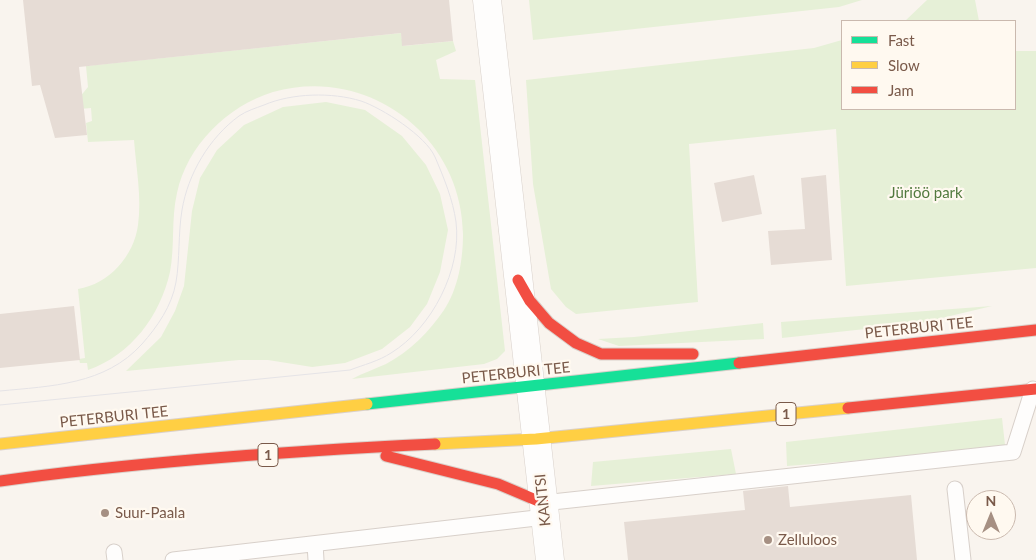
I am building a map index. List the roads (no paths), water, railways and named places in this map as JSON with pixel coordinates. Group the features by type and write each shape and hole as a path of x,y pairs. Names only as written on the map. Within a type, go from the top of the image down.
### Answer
{"highway":[{"path":"518,280 530,301 549,323 576,343 601,354 672,352 777,359"},
{"name":"PETERBURI TEE","path":"0,444 1036,330"},
{"name":"1","path":"0,480 79,470 348,448 536,439 1035,389"},
{"path":"348,448 498,484 544,510"}],"street":[{"name":"KANTSI","path":"487,0 550,560"}],"lane":[{"path":"173,560 315,544 544,510 1014,452 1035,389"},
{"path":"955,489 962,560"},
{"path":"315,544 316,560"}],"tram line":[{"path":"0,391 58,385 94,376 127,358 142,344 163,316 174,291 182,210 189,183 209,146 239,116 254,108 299,96 325,95 350,98 361,101 391,116 423,140 435,157 448,189 455,214 457,240 454,259 449,278 431,313 406,342 386,356 350,370 0,405"}],"place":[{"name":"Suur-Paala","path":"105,513"},
{"name":"Zelluloos","path":"768,540"}],"park label":[{"name":"Jüriöö park","path":"926,193"}]}
